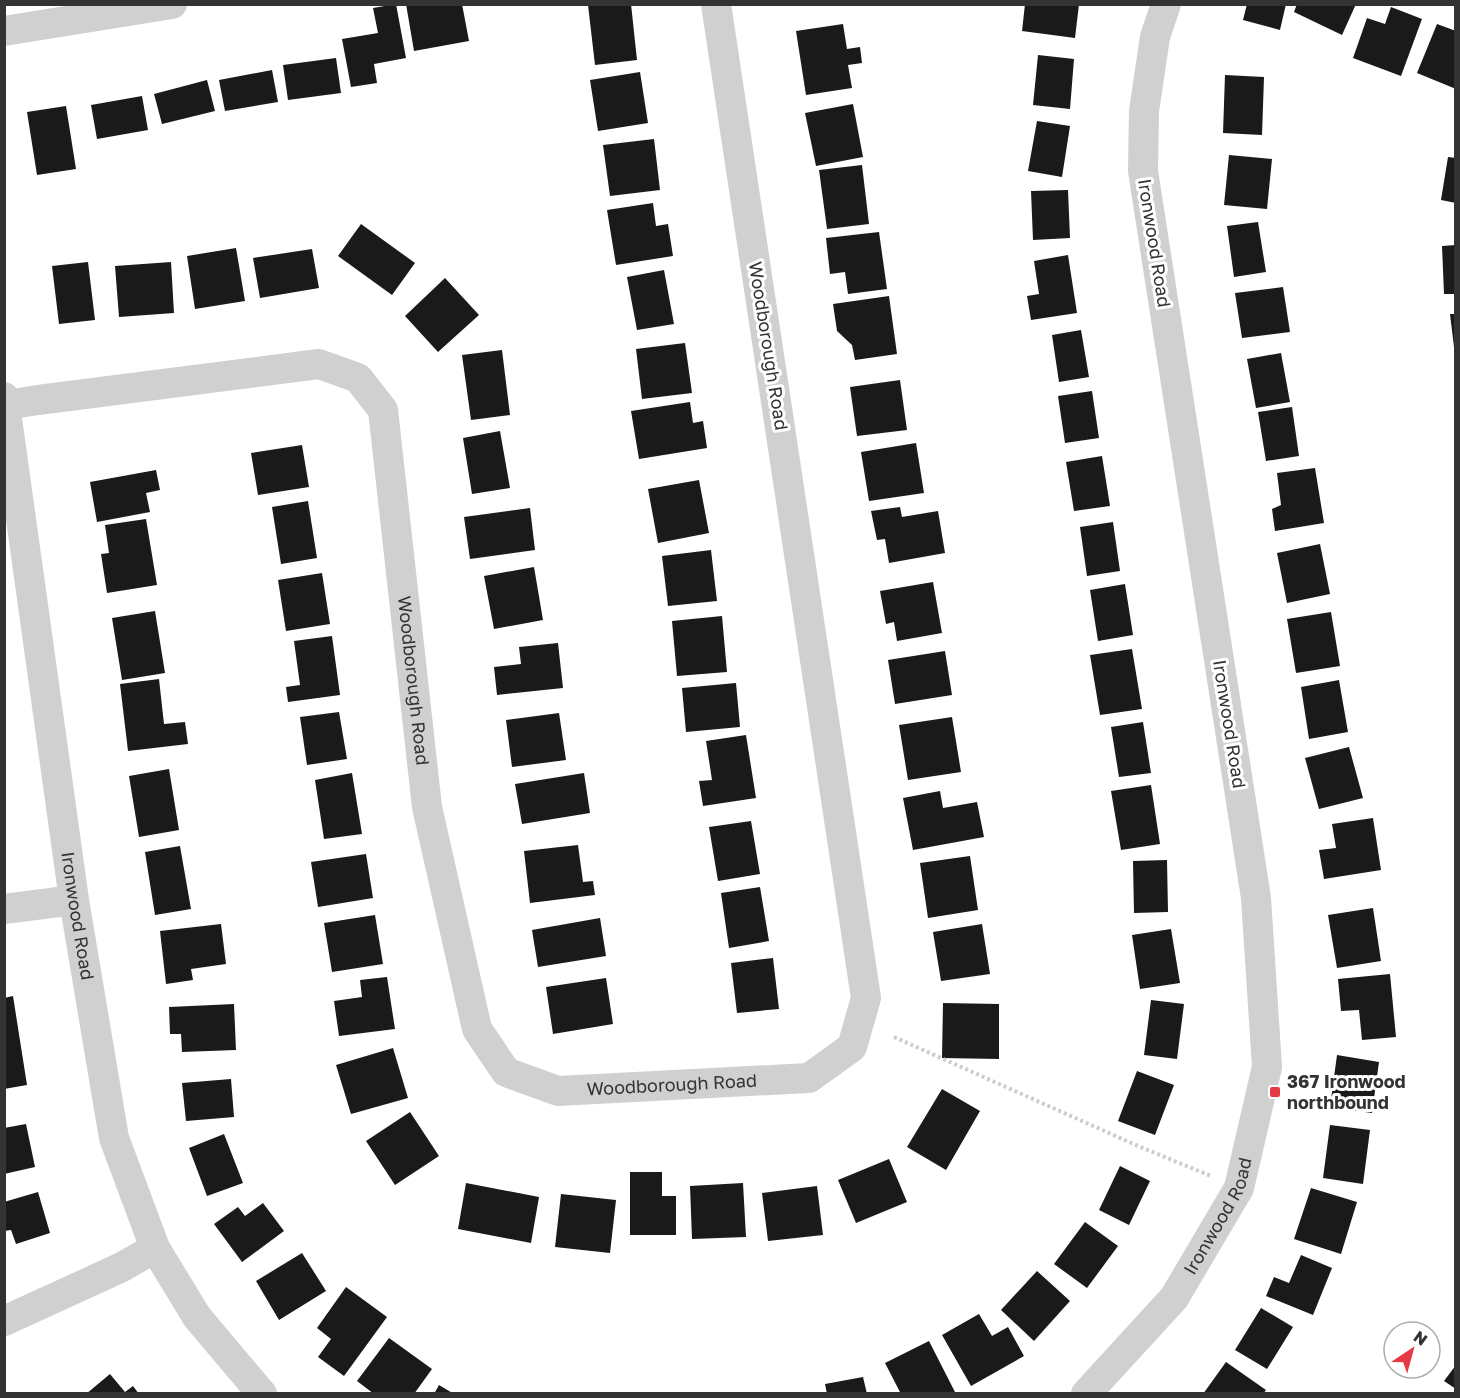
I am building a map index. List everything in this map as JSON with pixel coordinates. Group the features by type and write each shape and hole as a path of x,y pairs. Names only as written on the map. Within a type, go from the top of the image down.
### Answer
{"street":[{"path":"4,31 172,4"},
{"name":"Woodborough Road","path":"5,401 38,400 319,364 357,378 383,410 427,807 477,1029 506,1072 558,1091 809,1078 852,1047 866,998 716,4"},
{"name":"Ironwood Road","path":"1086,1394 1174,1298 1239,1188 1267,1067 1257,909 1143,171 1144,111 1155,37 1166,4"},
{"name":"Ironwood Road","path":"5,401 74,900 114,1138 155,1248 197,1317 262,1394"},
{"path":"4,909 74,900"},
{"path":"4,1322 122,1267 155,1248"}],"path":[{"path":"894,1037 1127,1141 1239,1188"}],"building":[{"path":"396,4 406,58 374,64 377,83 351,87 342,39 378,33 373,8"},
{"path":"406,4 462,4 469,41 414,51"},
{"path":"631,4 637,60 595,65 588,5"},
{"path":"1025,4 1079,4 1075,38 1022,31"},
{"path":"1247,4 1286,4 1280,30 1243,20"},
{"path":"1297,4 1356,4 1342,35 1294,12"},
{"path":"1391,7 1422,19 1401,76 1353,58 1367,18 1385,24"},
{"path":"843,24 847,49 860,47 862,63 848,65 852,88 806,95 796,31"},
{"path":"1437,24 1456,31 1456,89 1417,73"},
{"path":"1038,55 1074,59 1070,109 1033,105"},
{"path":"336,58 341,93 288,100 283,65"},
{"path":"272,70 278,102 225,111 219,80"},
{"path":"640,72 648,123 598,131 590,80"},
{"path":"1225,75 1264,77 1262,135 1223,133"},
{"path":"207,80 215,111 162,124 154,94"},
{"path":"142,96 148,130 97,139 91,105"},
{"path":"853,104 863,157 816,166 805,113"},
{"path":"66,106 76,169 37,175 27,112"},
{"path":"1037,121 1070,126 1062,177 1028,171"},
{"path":"654,139 660,190 610,196 603,145"},
{"path":"1229,155 1272,159 1267,209 1224,205"},
{"path":"1448,157 1456,158 1456,203 1441,200"},
{"path":"862,165 869,224 827,229 819,170"},
{"path":"1068,190 1070,238 1033,240 1031,191"},
{"path":"653,203 656,226 668,224 673,256 616,265 607,210"},
{"path":"1258,222 1266,272 1234,277 1227,226"},
{"path":"361,224 415,263 392,295 338,256"},
{"path":"879,232 887,289 848,294 845,272 830,274 826,238"},
{"path":"1456,245 1456,294 1444,294 1442,246"},
{"path":"236,248 245,301 195,309 187,256"},
{"path":"312,249 319,288 260,298 253,258"},
{"path":"1068,255 1077,313 1031,320 1027,296 1039,294 1034,261"},
{"path":"88,262 95,320 59,324 52,266"},
{"path":"171,262 174,313 119,317 115,266"},
{"path":"664,270 674,324 637,330 627,277"},
{"path":"445,278 479,315 438,352 405,316"},
{"path":"1283,287 1290,332 1242,338 1235,293"},
{"path":"889,296 897,354 855,360 852,345 837,331 833,304"},
{"path":"1450,314 1456,314 1456,347 1454,347"},
{"path":"1081,330 1089,377 1059,382 1052,335"},
{"path":"685,343 692,393 642,399 636,349"},
{"path":"502,350 510,415 471,420 462,355"},
{"path":"1281,353 1290,402 1256,408 1247,359"},
{"path":"900,380 907,430 857,436 850,387"},
{"path":"1092,391 1099,438 1065,443 1058,396"},
{"path":"690,402 693,423 703,421 707,448 639,459 631,411"},
{"path":"1292,407 1299,456 1266,461 1258,412"},
{"path":"500,431 510,488 472,494 463,438"},
{"path":"916,443 924,493 869,501 861,452"},
{"path":"302,445 309,487 258,495 251,453"},
{"path":"1102,456 1110,506 1074,511 1066,462"},
{"path":"1315,468 1324,523 1275,531 1272,509 1281,505 1277,473"},
{"path":"156,470 160,490 146,493 150,512 97,522 90,482"},
{"path":"699,480 709,533 658,543 648,489"},
{"path":"308,501 317,558 281,564 272,507"},
{"path":"900,507 902,517 938,511 945,553 889,563 885,539 877,540 871,511"},
{"path":"530,508 535,550 470,559 464,517"},
{"path":"146,519 157,585 107,593 101,554 109,553 105,525"},
{"path":"1113,522 1120,571 1087,576 1080,527"},
{"path":"1320,544 1330,594 1287,603 1277,553"},
{"path":"711,550 717,601 668,606 662,556"},
{"path":"534,567 543,620 494,629 484,576"},
{"path":"322,573 330,624 286,631 278,580"},
{"path":"933,582 942,633 897,641 894,622 886,624 880,591"},
{"path":"1125,584 1133,635 1098,641 1090,590"},
{"path":"155,611 165,673 122,680 112,618"},
{"path":"1331,612 1340,666 1296,673 1287,619"},
{"path":"722,616 727,672 677,676 672,621"},
{"path":"332,636 340,695 288,702 286,687 300,685 294,641"},
{"path":"558,643 563,688 497,695 494,667 521,664 519,647"},
{"path":"1132,649 1142,709 1100,715 1090,655"},
{"path":"945,651 952,695 895,704 888,660"},
{"path":"159,679 164,724 185,722 188,744 128,751 120,684"},
{"path":"1339,680 1348,732 1309,739 1301,687"},
{"path":"736,683 740,727 686,732 682,688"},
{"path":"339,712 347,759 307,765 300,717"},
{"path":"559,713 566,760 512,767 506,720"},
{"path":"952,717 961,772 908,780 899,725"},
{"path":"1143,722 1151,773 1119,777 1111,727"},
{"path":"746,735 756,798 703,806 699,781 712,780 706,741"},
{"path":"1349,747 1363,798 1319,809 1305,758"},
{"path":"169,769 179,830 139,837 129,776"},
{"path":"352,773 362,834 324,839 315,780"},
{"path":"584,773 590,813 522,824 515,784"},
{"path":"1151,785 1160,844 1121,850 1111,791"},
{"path":"940,791 943,808 977,802 984,837 913,850 903,798"},
{"path":"1373,818 1381,870 1324,879 1319,850 1336,848 1332,824"},
{"path":"751,821 760,874 718,881 709,827"},
{"path":"578,845 583,882 593,881 595,895 530,903 524,851"},
{"path":"180,846 191,909 155,915 145,852"},
{"path":"366,854 373,898 318,907 311,862"},
{"path":"970,856 978,910 928,918 920,863"},
{"path":"1167,860 1168,912 1134,913 1133,861"},
{"path":"760,887 769,941 729,948 721,893"},
{"path":"1373,908 1381,961 1337,968 1328,915"},
{"path":"375,915 383,964 332,972 324,923"},
{"path":"600,918 606,956 538,967 532,930"},
{"path":"221,924 226,964 191,969 193,980 166,984 160,931"},
{"path":"982,924 990,974 941,981 933,932"},
{"path":"1171,929 1180,983 1140,989 1132,935"},
{"path":"773,958 779,1009 737,1013 731,963"},
{"path":"1390,974 1396,1037 1362,1040 1359,1010 1341,1011 1338,979"},
{"path":"387,977 395,1029 339,1036 334,1001 362,997 360,980"},
{"path":"606,978 613,1024 553,1034 546,987"},
{"path":"13,996 27,1085 4,1089 4,998"},
{"path":"1151,1000 1184,1004 1177,1059 1144,1055"},
{"path":"943,1003 999,1004 999,1059 942,1058"},
{"path":"234,1004 236,1050 182,1052 181,1034 170,1034 169,1007"},
{"path":"393,1048 408,1098 351,1114 336,1065"},
{"path":"1337,1055 1379,1062 1372,1113 1330,1107"},
{"path":"1137,1071 1174,1085 1155,1135 1118,1121"},
{"path":"231,1079 234,1117 186,1121 182,1083"},
{"path":"942,1089 980,1111 946,1170 907,1147"},
{"path":"410,1112 439,1156 395,1185 366,1141"},
{"path":"26,1124 35,1167 4,1174 4,1128"},
{"path":"1330,1125 1370,1130 1363,1184 1323,1178"},
{"path":"224,1134 243,1183 207,1196 189,1148"},
{"path":"889,1159 907,1202 856,1223 838,1180"},
{"path":"1120,1166 1150,1181 1129,1225 1099,1210"},
{"path":"630,1172 662,1172 662,1196 676,1196 676,1235 630,1235"},
{"path":"466,1183 539,1197 531,1243 458,1229"},
{"path":"743,1183 746,1237 692,1239 690,1186"},
{"path":"817,1186 823,1235 768,1241 762,1193"},
{"path":"1311,1188 1357,1202 1341,1254 1294,1239"},
{"path":"38,1192 50,1233 16,1244 11,1230 4,1231 4,1202"},
{"path":"561,1194 616,1200 610,1253 555,1247"},
{"path":"263,1203 284,1231 242,1262 214,1224 238,1207 245,1216"},
{"path":"1085,1222 1118,1246 1087,1288 1054,1264"},
{"path":"302,1253 326,1291 279,1320 256,1281"},
{"path":"1301,1255 1332,1268 1313,1315 1266,1296 1274,1277 1289,1283"},
{"path":"1037,1271 1070,1301 1034,1341 1001,1310"},
{"path":"346,1287 387,1317 344,1376 318,1357 331,1339 317,1328"},
{"path":"1261,1308 1293,1327 1267,1369 1235,1350"},
{"path":"979,1314 992,1336 1008,1327 1024,1356 971,1386 942,1335"},
{"path":"389,1338 432,1369 414,1394 374,1394 357,1381"},
{"path":"929,1341 956,1394 901,1394 885,1363"},
{"path":"1226,1362 1266,1390 1263,1394 1203,1394"},
{"path":"1456,1365 1456,1389 1444,1381"},
{"path":"110,1374 125,1392 133,1386 139,1394 86,1394"},
{"path":"863,1377 867,1394 827,1394 825,1384"},
{"path":"439,1385 454,1394 434,1394"}],"place":[{"name":"367 Ironwood northbound","path":"1275,1092"}]}
